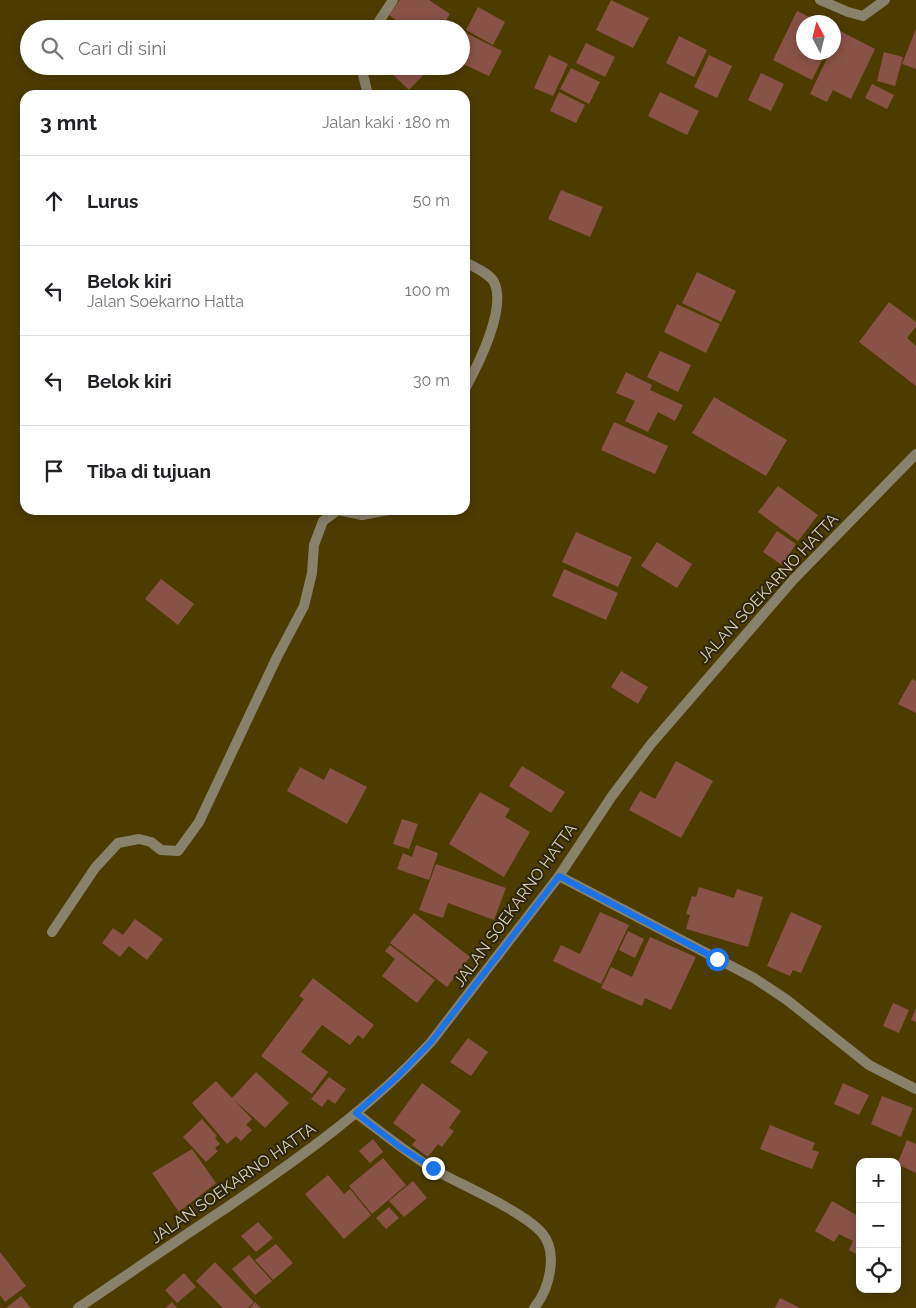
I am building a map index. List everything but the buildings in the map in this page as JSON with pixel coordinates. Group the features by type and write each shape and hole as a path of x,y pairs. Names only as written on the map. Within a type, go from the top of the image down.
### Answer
{"street":[{"path":"380,20 393,0"},
{"path":"820,0 863,16 885,0"},
{"path":"363,75 367,90"},
{"path":"470,265 493,280 497,292 493,326 470,378"},
{"name":"JALAN SOEKARNO HATTA","path":"78,1308 278,1173 356,1113 398,1076 431,1042 559,876 612,796 692,694 793,580 916,454"},
{"path":"52,932 95,868 118,843 139,839 151,842 161,850 178,850 199,822 277,657 304,606 312,573 314,545 323,521 331,515"},
{"path":"559,876 754,978 787,1000 869,1065 916,1089"},
{"path":"356,1113 400,1147 433,1168 522,1217 543,1234 551,1256 549,1279 534,1308"}],"route":[{"path":"433,1168 400,1147 356,1113 415,1060 431,1042 559,876 717,959"}]}
